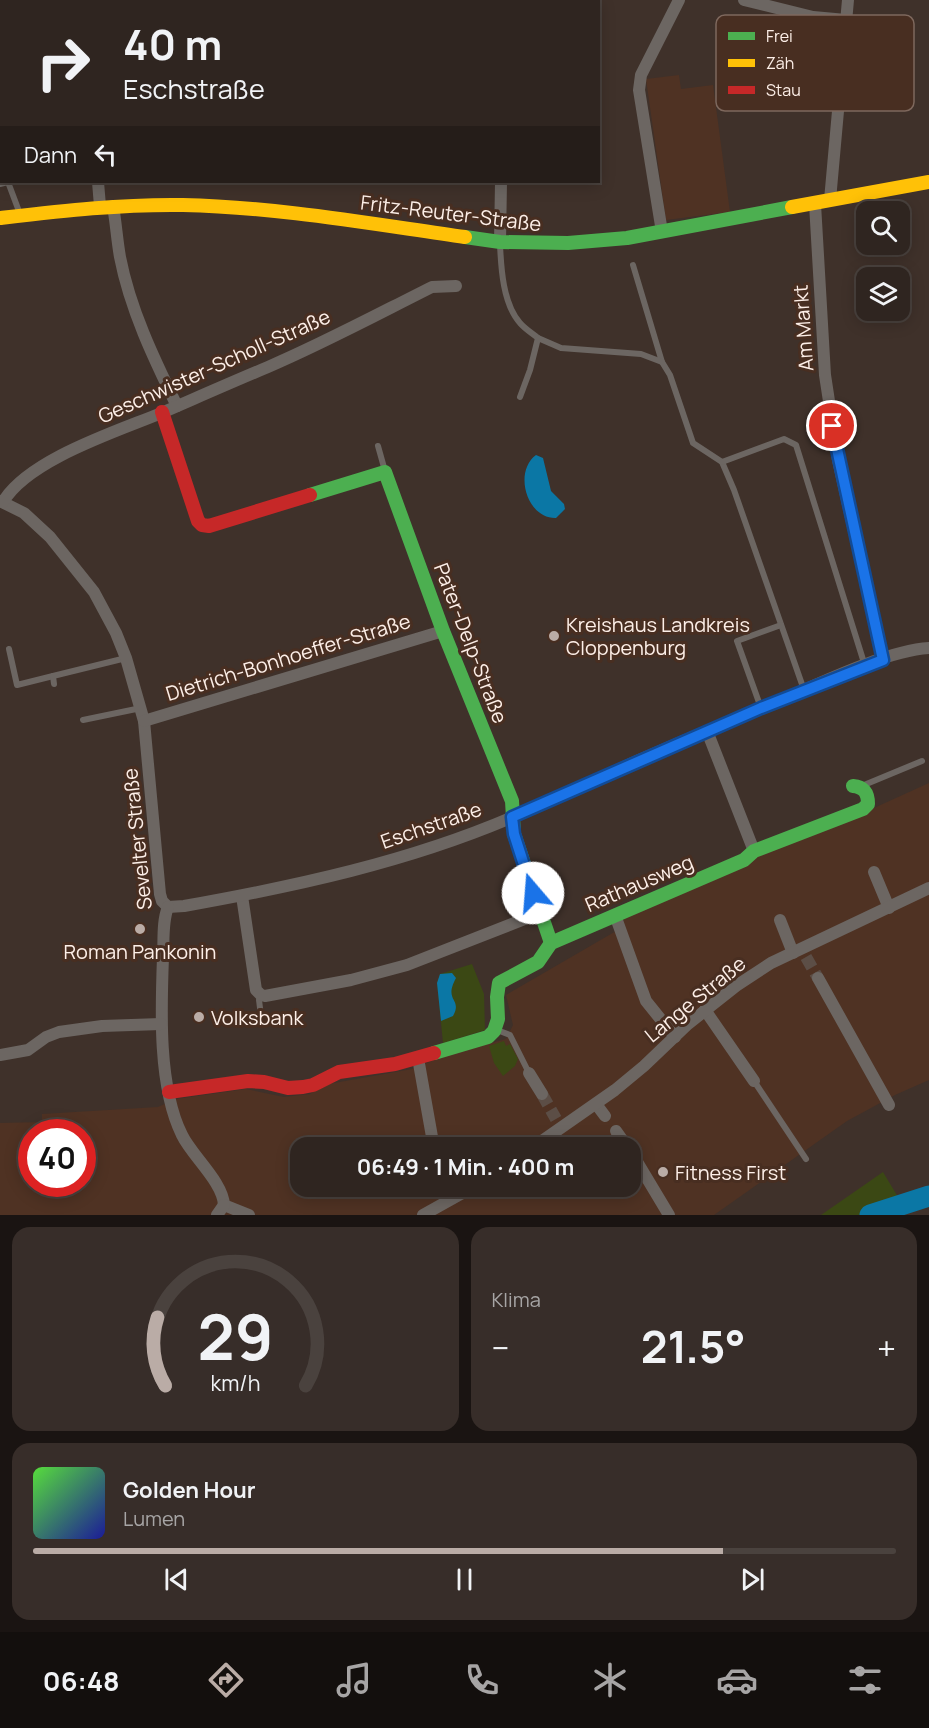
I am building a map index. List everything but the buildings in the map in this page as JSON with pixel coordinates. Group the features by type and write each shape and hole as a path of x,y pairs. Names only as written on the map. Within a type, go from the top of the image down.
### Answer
{"street":[{"path":"662,232 639,90 641,75 679,0"},
{"path":"744,0 805,15"},
{"path":"846,15 848,0"},
{"path":"830,200 838,111"},
{"name":"Fritz-Reuter-Straße","path":"0,218 106,206 183,205 247,208 500,242 534,244 603,241 662,232 929,182"},
{"path":"98,183 133,305 154,359 177,406"},
{"path":"500,242 501,183"},
{"name":"Am Markt","path":"815,204 825,375 838,460 883,660"},
{"name":"Geschwister-Scholl-Straße","path":"2,502 10,490 45,464 99,438 270,366 432,287 456,286"},
{"path":"162,412 198,521 202,525 209,526 388,478"},
{"name":"Pater-Delp-Straße","path":"388,478 443,631 512,801 514,834 551,943"},
{"name":"Sevelter Straße","path":"2,502 33,519 84,577 105,611 126,658 144,720 160,894 162,901 168,906 164,932 161,1024 169,1092 174,1115 192,1153 222,1191 221,1210"},
{"name":"Dietrich-Bonhoeffer-Straße","path":"144,720 443,631"},
{"name":"Eschstraße","path":"168,906 172,908 307,883 463,837 804,690 865,666 914,650 929,648"},
{"path":"707,731 754,851"},
{"name":"Rathausweg","path":"496,1030 499,1021 496,990 499,983 538,962 551,943 744,860 754,851 863,809 868,804 869,798 865,790 857,786"},
{"path":"874,872 889,908"},
{"name":"Lange Straße","path":"544,1137 559,1123 596,1104 644,1066 675,1036 735,986 771,963 800,953 929,888"},
{"path":"242,896 256,990 265,996 351,980 407,965 540,913"},
{"path":"615,915 646,1001 675,1036"},
{"path":"780,920 800,953"},
{"path":"818,978 889,1105"},
{"path":"705,1010 754,1081"},
{"path":"0,1055 28,1050 46,1037 59,1032 102,1026 161,1024"},
{"path":"169,1092 248,1081 288,1088 303,1087 339,1072 396,1064 418,1058 488,1037 496,1030"},
{"path":"418,1058 433,1137"},
{"path":"530,1073 542,1094"},
{"path":"596,1104 604,1116"},
{"path":"616,1131 620,1137"},
{"path":"641,1169 669,1215"},
{"path":"423,1215 446,1197"},
{"path":"221,1210 249,1215"}],"lane":[{"path":"8,183 20,215"},
{"path":"500,242 502,272 510,306 519,322 538,338 561,348 641,354 662,362"},
{"path":"633,265 662,362 670,375 693,443 722,462 734,490 804,690"},
{"path":"520,397 531,370 538,338"},
{"path":"722,462 784,439 796,445 865,666"},
{"path":"378,446 388,478"},
{"path":"761,708 737,641 781,625"},
{"path":"9,649 17,685 126,658"},
{"path":"53,676 54,684"},
{"path":"83,720 141,707"},
{"path":"857,786 922,761"},
{"path":"261,994 259,1000 261,1016"},
{"path":"496,1030 510,1035 530,1073"},
{"path":"754,1081 806,1159"}],"shaded area":[{"path":"679,75 681,89 713,85 730,212 666,220 646,79"},
{"path":"929,783 929,1080 847,1121 714,1215 0,1215 0,1123 18,1123 18,1197 96,1197 96,1119 42,1119 42,1114 158,1107 176,1099 246,1089 284,1097 310,1094 323,1085 412,1069 444,1056 506,1039 513,1025 506,995 623,927 624,916 753,855 874,808"}],"green space":[{"path":"472,964 484,994 485,1030 443,1043 437,983 440,974"},
{"path":"504,1041 506,1046 510,1044 518,1059 515,1066 503,1076 494,1063 489,1046"},
{"path":"883,1172 898,1197 929,1188 929,1193 860,1215 821,1215"}],"water":[{"path":"536,455 543,458 551,491 564,504 565,509 556,518 537,511 527,493 525,472"},
{"path":"452,973 456,978 451,992 456,1006 453,1016 441,1021 437,983 440,974"}],"waterway":[{"path":"870,1215 929,1196"}],"tunnel":[{"path":"806,957 818,978"},
{"path":"542,1094 556,1119"}],"traffic: fast":[{"path":"465,237 500,242 568,243 627,238 792,207"},
{"path":"310,495 385,472 443,631 512,801 514,834 551,943"},
{"path":"434,1053 488,1037 494,1031 498,1019 499,983 538,962 551,943 744,860 754,851 863,809 868,804 866,794 863,789 853,786"}],"traffic: slow":[{"path":"792,207 929,182"},
{"path":"0,218 114,207 218,206 324,217 465,237"}],"traffic: jam":[{"path":"162,412 198,521 202,525 209,526 310,495"},
{"path":"169,1092 248,1081 288,1088 303,1087 313,1085 339,1072 395,1064 434,1053"}],"place":[{"name":"Kreishaus Landkreis Cloppenburg","path":"554,636"},
{"name":"Roman Pankonin","path":"140,929"},
{"name":"Volksbank","path":"199,1017"},
{"name":"Fitness First","path":"663,1172"}],"route":[{"path":"533,893 514,834 512,817 761,708 883,660 832,426"}]}
